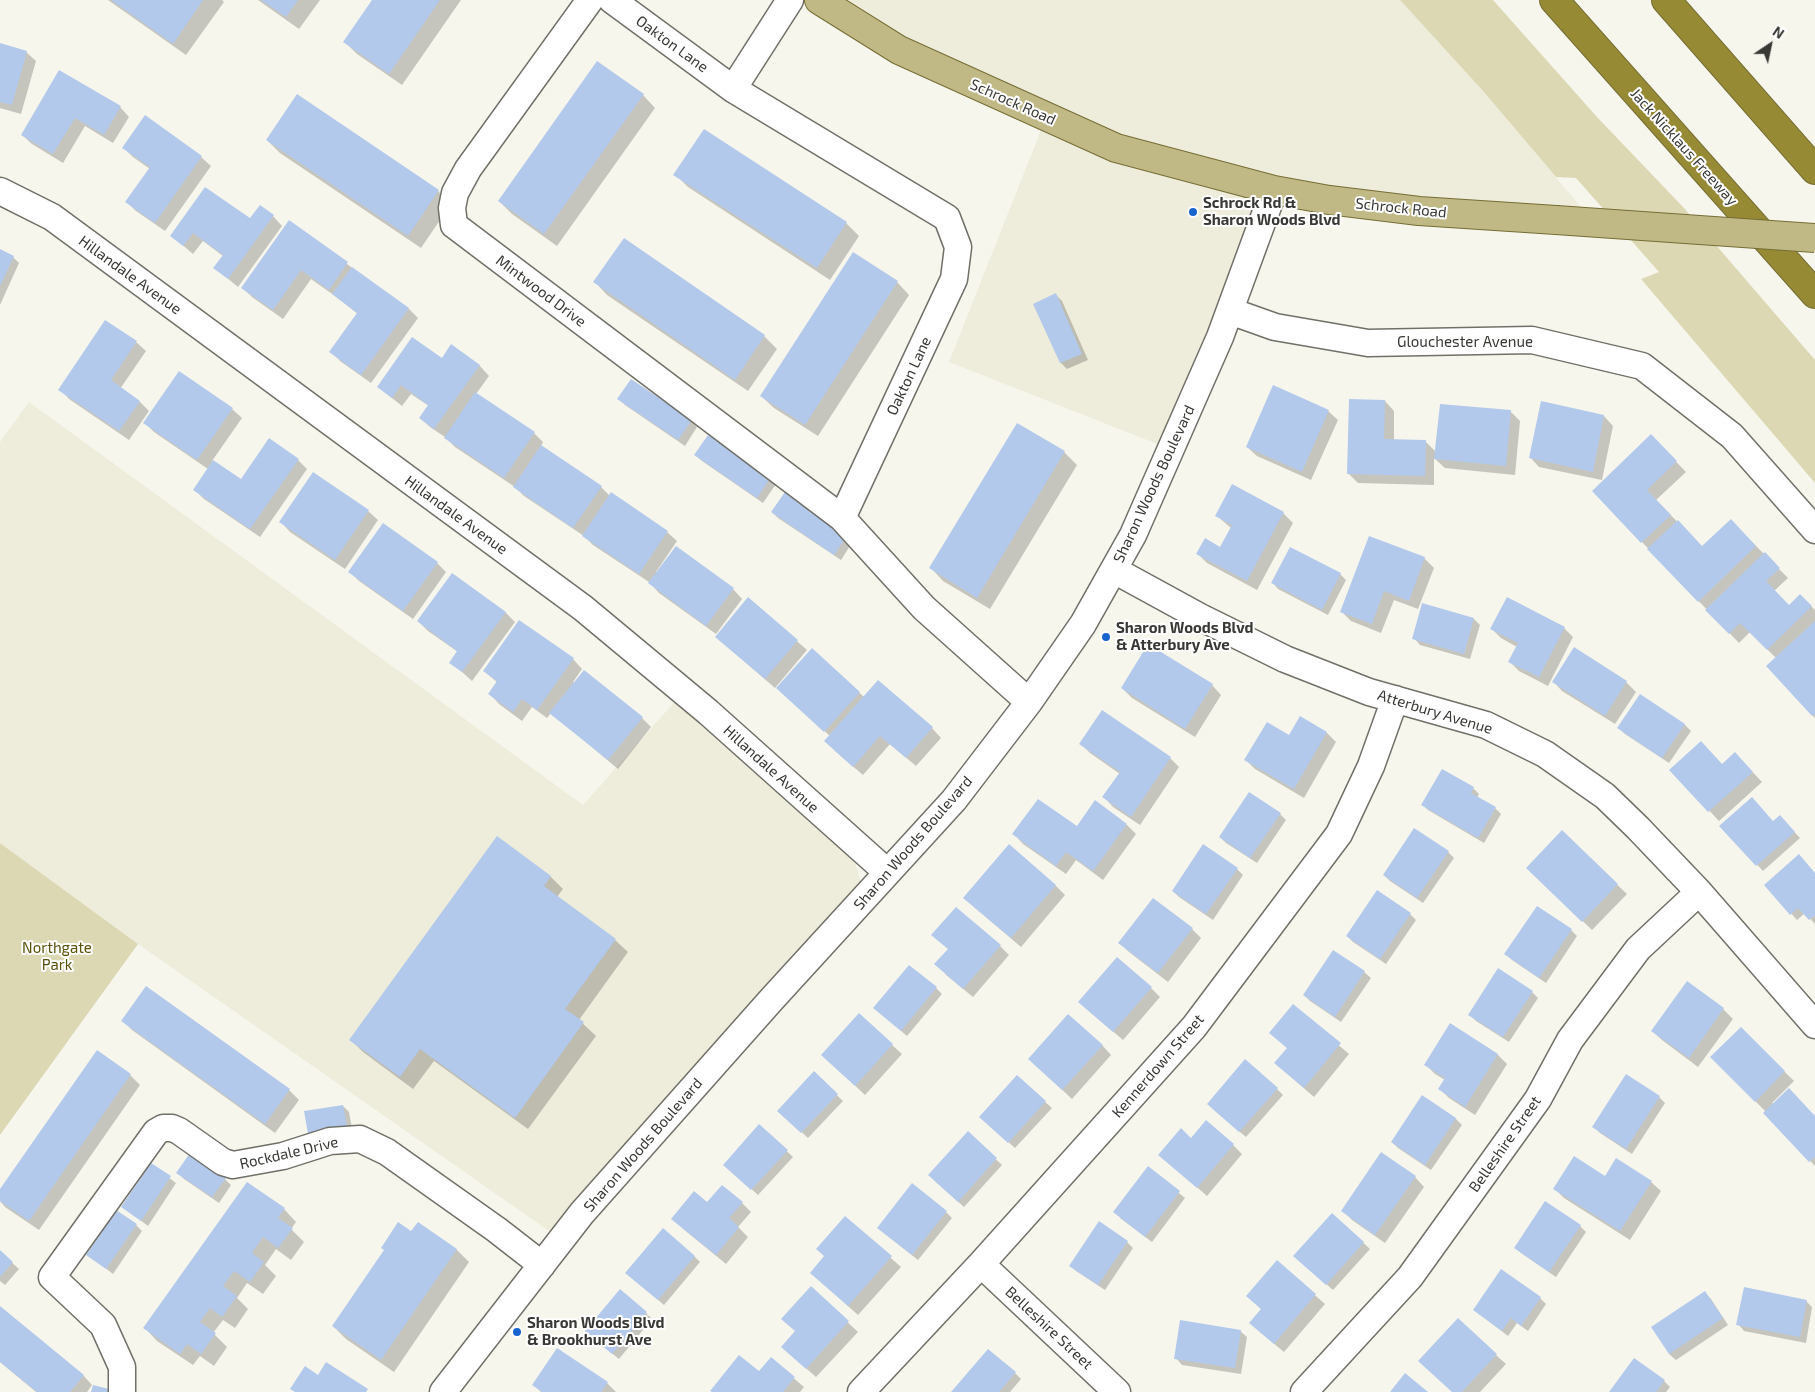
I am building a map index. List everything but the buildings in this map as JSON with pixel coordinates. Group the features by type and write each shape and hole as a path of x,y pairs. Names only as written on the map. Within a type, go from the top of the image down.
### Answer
{"highway":[{"name":"Jack Nicklaus Freeway","path":"1554,0 1815,294"},
{"path":"1666,0 1815,170"}],"main road":[{"name":"Schrock Road","path":"819,0 899,50 1116,148 1274,190 1329,200 1419,211 1815,238"}],"street":[{"name":"Mintwood Drive","path":"590,0 468,169 455,193 452,208 454,226 842,518"},
{"name":"Oakton Lane","path":"612,0 733,89 947,218 958,247 954,279 842,518"},
{"path":"733,89 790,0"},
{"name":"Sharon Woods Boulevard","path":"443,1392 589,1206 772,998 954,800 1029,702 1083,624 1133,535 1216,346 1274,190"},
{"name":"Hillandale Avenue","path":"0,191 52,217 583,608 708,712 887,872"},
{"name":"Glouchester Avenue","path":"1230,311 1275,327 1368,343 1532,340 1642,366 1732,436 1815,530"},
{"path":"842,518 924,608 1029,702"},
{"name":"Atterbury Avenue","path":"1114,570 1200,617 1285,659 1369,692 1486,725 1544,754 1605,796 1638,828 1699,892 1815,1025"},
{"name":"Kennerdown Street","path":"861,1392 981,1264 1194,1027 1340,834 1371,766 1395,699"},
{"name":"Belleshire Street","path":"1304,1392 1410,1277 1538,1099 1570,1040 1638,949 1699,892"},
{"name":"Rockdale Drive","path":"122,1392 122,1368 103,1325 52,1277 156,1132 163,1128 172,1128 223,1162 233,1165 283,1156 330,1141 360,1138 387,1152 497,1230 542,1265"},
{"name":"Belleshire Street","path":"981,1264 1117,1392"}],"shaded area":[{"path":"824,0 1400,0 1483,91 1597,226 1266,192 1180,453 949,362 1045,120"},
{"path":"29,402 583,805 678,698 854,860 865,894 559,1238 138,944 0,843 0,442"}],"green space":[{"path":"1400,0 1493,0 1597,117 1684,208 1815,360 1815,483 1641,279 1659,272 1576,178 1556,177 1483,91"},
{"name":"Northgate Park","path":"0,843 138,944 0,1135"}],"place":[{"name":"Schrock Rd & Sharon Woods Blvd","path":"1193,212"},
{"name":"Sharon Woods Blvd & Atterbury Ave","path":"1106,637"},
{"name":"Sharon Woods Blvd & Brookhurst Ave","path":"517,1332"}]}
